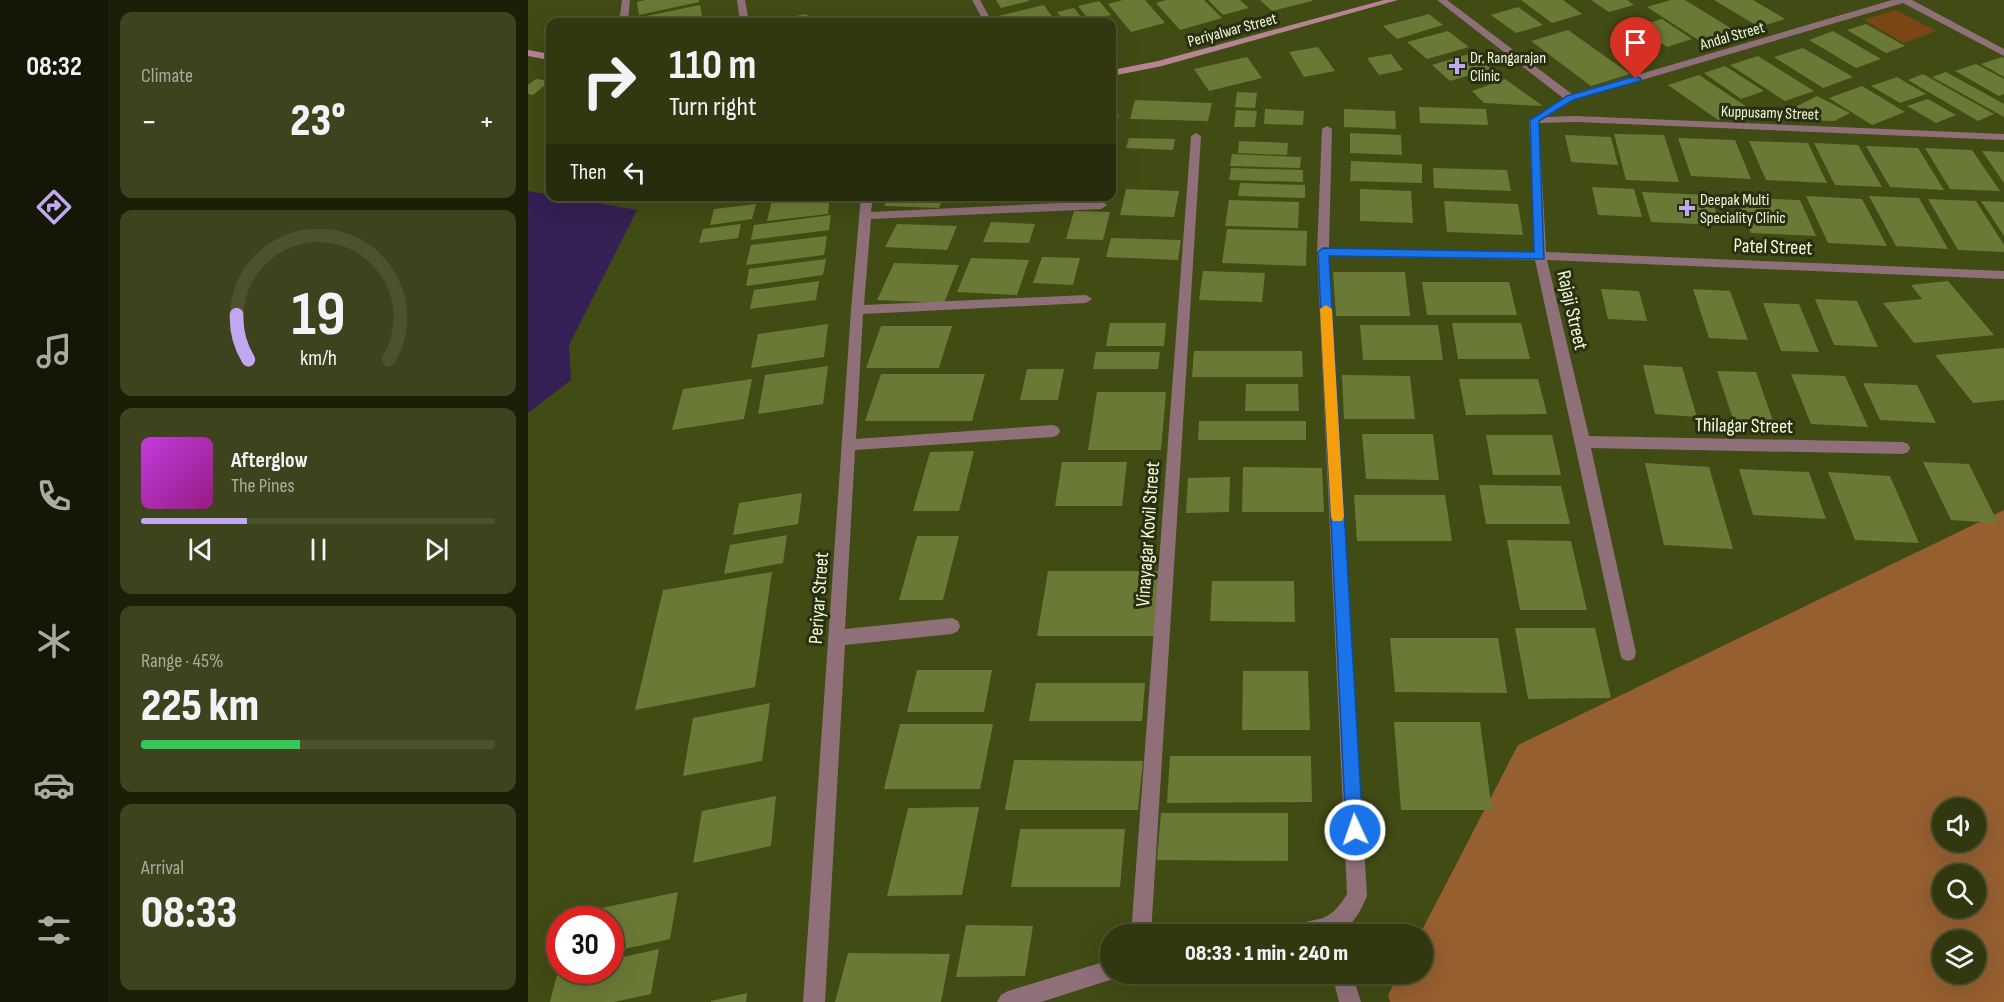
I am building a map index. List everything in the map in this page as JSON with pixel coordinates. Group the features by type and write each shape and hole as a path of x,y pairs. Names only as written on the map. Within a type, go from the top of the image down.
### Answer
{"street":[{"path":"624,18 626,0"},
{"path":"741,0 744,18"},
{"path":"976,0 986,18"},
{"name":"Periyalwar Street","path":"1116,72 1180,58 1394,0"},
{"path":"1441,0 1570,98 1534,120"},
{"path":"1903,0 2004,53"},
{"name":"Andal Street","path":"1570,98 1903,0"},
{"path":"528,53 546,56"},
{"name":"Kuppusamy Street","path":"1534,120 1576,119 2004,137"},
{"name":"Rajaji Street","path":"1534,120 1540,256 1583,441 1628,653"},
{"path":"1327,129 1323,252 1357,886 1357,896 1338,924"},
{"name":"Vinayagar Kovil Street","path":"1142,924 1196,136"},
{"name":"Periyar Street","path":"814,1002 857,310 866,201"},
{"path":"865,216 1101,206"},
{"name":"Patel Street","path":"1323,252 1540,256 2004,275"},
{"path":"857,310 1086,299"},
{"path":"849,445 1053,431"},
{"name":"Thilagar Street","path":"1583,441 1903,448"},
{"path":"837,638 952,626"},
{"path":"1008,1002 1100,973"},
{"path":"1345,984 1350,1002"}],"shaded area":[{"path":"1896,10 1936,31 1904,43 1864,20"},
{"path":"528,191 546,194 546,201 585,201 637,210 569,345 571,380 528,413"},
{"path":"2004,510 2004,1002 1390,1002 1388,995 1394,984 1433,984 1433,924 1425,924 1518,745"}],"building":[{"path":"699,0 699,2 639,15 637,2"},
{"path":"996,0 1029,0 1029,1 1001,8"},
{"path":"1123,0 1145,0 1165,23 1131,32 1108,4"},
{"path":"1166,0 1204,0 1222,18 1180,30 1156,3"},
{"path":"1208,0 1240,0 1249,8 1223,15"},
{"path":"1260,0 1312,0 1312,1 1272,11"},
{"path":"1521,0 1563,0 1582,14 1552,23"},
{"path":"1591,0 1627,0 1634,5 1609,12"},
{"path":"1671,0 1685,0 1740,34 1706,45 1647,7"},
{"path":"1714,0 1753,0 1785,19 1759,27"},
{"path":"1099,1 1111,15 1087,18 1078,6"},
{"path":"700,5 702,17 641,18"},
{"path":"1044,5 1053,18 1000,18 998,16"},
{"path":"1518,7 1543,25 1516,33 1491,15"},
{"path":"1074,8 1082,18 1062,18 1057,12"},
{"path":"807,14 808,18 785,18"},
{"path":"1429,14 1443,25 1397,39 1383,26"},
{"path":"1662,19 1692,39 1667,47 1636,27"},
{"path":"1866,24 1905,46 1886,53 1847,30"},
{"path":"1568,30 1630,74 1591,86 1531,41"},
{"path":"1448,31 1469,47 1427,59 1407,42"},
{"path":"1833,31 1881,59 1856,68 1809,40"},
{"path":"1318,47 1335,71 1304,77 1289,52"},
{"path":"1803,48 1853,77 1823,88 1774,57"},
{"path":"1472,53 1491,69 1450,81 1432,65"},
{"path":"1391,54 1403,70 1379,75 1367,58"},
{"path":"1758,56 1814,91 1785,101 1730,65"},
{"path":"1247,57 1262,78 1209,91 1194,69"},
{"path":"2004,58 2004,77 1981,64"},
{"path":"1976,64 2004,79 2004,94 1999,96 1955,71"},
{"path":"1725,66 1764,91 1741,99 1704,73"},
{"path":"1946,72 2004,104 2004,117 1932,77"},
{"path":"1923,74 1994,114 1978,121 1908,80"},
{"path":"1699,75 1750,109 1718,120 1668,85"},
{"path":"1897,77 1926,94 1900,103 1871,86"},
{"path":"536,79 546,80 546,84 533,95 528,94 528,85"},
{"path":"1505,79 1543,106 1484,103 1472,91"},
{"path":"1862,86 1905,112 1872,125 1829,98"},
{"path":"1237,92 1257,93 1255,108 1235,107"},
{"path":"1817,96 1850,113 1834,121 1792,120 1781,114"},
{"path":"1928,99 1956,115 1936,123 1907,106"},
{"path":"1135,100 1212,103 1208,121 1130,119"},
{"path":"1419,107 1486,109 1488,125 1420,123"},
{"path":"1265,109 1304,111 1303,125 1264,124"},
{"path":"1344,109 1395,111 1396,129 1344,127"},
{"path":"1236,110 1257,111 1255,127 1234,127"},
{"path":"1116,114 1119,114 1116,131"},
{"path":"1350,133 1401,135 1402,155 1350,153"},
{"path":"1614,134 1664,135 1679,182 1626,180"},
{"path":"1565,135 1611,137 1618,165 1571,162"},
{"path":"1129,138 1175,139 1173,150 1126,148"},
{"path":"1678,138 1735,140 1751,179 1691,176"},
{"path":"1239,141 1288,143 1287,155 1238,153"},
{"path":"1749,141 1808,143 1827,183 1766,180"},
{"path":"1814,143 1858,145 1882,187 1835,185"},
{"path":"1866,146 1918,148 1944,190 1890,187"},
{"path":"1925,148 1972,150 2000,191 1950,189"},
{"path":"1982,151 2004,152 2004,183"},
{"path":"1232,154 1301,157 1300,168 1230,166"},
{"path":"1351,161 1422,164 1422,183 1350,181"},
{"path":"1231,168 1303,170 1303,182 1229,180"},
{"path":"1433,168 1507,170 1511,191 1434,188"},
{"path":"1240,183 1305,185 1305,198 1238,196"},
{"path":"1592,187 1634,189 1642,217 1598,215"},
{"path":"1126,189 1179,191 1174,217 1120,215"},
{"path":"1360,189 1411,191 1413,223 1360,221"},
{"path":"1642,192 1710,195 1721,225 1651,222"},
{"path":"1806,196 1862,199 1887,246 1828,243"},
{"path":"1869,196 1919,198 1948,249 1896,246"},
{"path":"1737,198 1800,200 1816,236 1751,233"},
{"path":"1928,199 1976,201 2004,245 2004,252 1958,250"},
{"path":"1229,200 1299,202 1298,228 1225,226"},
{"path":"772,201 829,201 828,214 767,221"},
{"path":"886,201 942,201 939,208 884,206"},
{"path":"1444,201 1518,204 1523,235 1447,232"},
{"path":"1981,201 2004,202 2004,236"},
{"path":"756,204 752,219 710,225 714,209"},
{"path":"1074,211 1110,212 1103,240 1066,239"},
{"path":"831,215 829,230 751,240 754,225"},
{"path":"991,222 1035,224 1029,243 983,242"},
{"path":"741,224 738,238 699,243 703,229"},
{"path":"897,224 957,226 947,250 885,247"},
{"path":"1227,229 1307,231 1306,266 1222,263"},
{"path":"827,236 824,255 746,265 751,245"},
{"path":"1111,238 1181,240 1178,260 1106,257"},
{"path":"1042,257 1080,258 1073,285 1033,283"},
{"path":"971,258 1029,260 1017,295 957,292"},
{"path":"826,259 823,275 746,286 749,269"},
{"path":"894,263 959,265 944,303 877,300"},
{"path":"1203,271 1265,273 1262,302 1199,300"},
{"path":"1333,272 1405,272 1410,316 1336,316"},
{"path":"819,281 816,300 750,309 754,290"},
{"path":"1948,281 1994,335 1914,343 1883,303 1922,299 1911,285"},
{"path":"1422,282 1509,282 1517,315 1427,315"},
{"path":"1601,289 1639,291 1647,321 1608,319"},
{"path":"1693,289 1730,291 1748,340 1709,338"},
{"path":"1815,299 1857,301 1878,347 1834,345"},
{"path":"1763,303 1799,304 1819,352 1781,351"},
{"path":"1110,323 1166,323 1164,346 1106,346"},
{"path":"1452,323 1521,323 1530,359 1458,359"},
{"path":"828,324 824,357 751,368 758,334"},
{"path":"1360,325 1438,325 1443,360 1363,360"},
{"path":"881,326 952,326 939,368 866,368"},
{"path":"2004,348 2004,400 1973,403 1935,355"},
{"path":"1194,351 1302,351 1303,377 1192,377"},
{"path":"1096,352 1160,352 1158,369 1093,369"},
{"path":"1643,365 1682,367 1697,417 1655,414"},
{"path":"828,366 823,404 758,414 765,375"},
{"path":"1027,369 1064,369 1058,400 1020,400"},
{"path":"1717,371 1756,372 1774,424 1734,422"},
{"path":"881,374 985,374 972,421 865,421"},
{"path":"1791,374 1845,376 1868,427 1811,424"},
{"path":"1342,375 1410,376 1415,419 1344,419"},
{"path":"752,379 744,419 672,430 683,389"},
{"path":"1459,379 1538,379 1547,414 1466,415"},
{"path":"1863,383 1917,385 1936,423 1880,420"},
{"path":"1246,384 1298,384 1299,411 1245,411"},
{"path":"1097,392 1166,392 1161,450 1088,450"},
{"path":"1199,421 1306,421 1306,440 1198,440"},
{"path":"1362,434 1433,434 1439,480 1366,479"},
{"path":"1486,435 1552,435 1561,475 1493,475"},
{"path":"974,451 959,511 913,511 930,452"},
{"path":"1062,462 1127,462 1122,506 1055,506"},
{"path":"1923,462 1969,464 1998,523 1951,520"},
{"path":"1645,463 1709,467 1733,549 1664,545"},
{"path":"1243,467 1322,468 1324,512 1242,512"},
{"path":"1739,469 1809,472 1826,519 1753,515"},
{"path":"1828,472 1890,476 1919,543 1855,540"},
{"path":"1230,477 1229,512 1186,513 1188,478"},
{"path":"1479,485 1561,486 1570,524 1486,524"},
{"path":"802,493 798,524 733,535 739,503"},
{"path":"1354,495 1445,495 1452,541 1357,541"},
{"path":"787,535 783,563 724,574 730,545"},
{"path":"917,536 959,536 943,600 899,600"},
{"path":"1507,540 1571,541 1587,610 1520,610"},
{"path":"1048,571 1162,571 1156,636 1037,636"},
{"path":"772,572 755,687 635,710 663,590"},
{"path":"1212,581 1294,581 1295,622 1210,621"},
{"path":"1515,628 1595,628 1611,698 1528,699"},
{"path":"1390,638 1498,638 1507,693 1395,692"},
{"path":"917,670 992,670 984,712 907,712"},
{"path":"1243,671 1308,671 1310,730 1242,730"},
{"path":"1036,683 1145,683 1142,721 1029,721"},
{"path":"770,703 762,761 683,776 693,718"},
{"path":"1394,722 1480,722 1492,810 1401,810"},
{"path":"900,724 993,724 980,789 884,789"},
{"path":"1170,756 1311,756 1312,802 1167,803"},
{"path":"1014,760 1143,761 1138,810 1005,810"},
{"path":"776,796 771,846 693,863 702,811"},
{"path":"979,807 962,895 887,896 908,808"},
{"path":"1161,813 1288,813 1288,861 1157,860"},
{"path":"1020,829 1125,829 1120,887 1011,887"},
{"path":"678,892 670,939 624,949 624,906 611,906"},
{"path":"966,925 1033,926 1025,976 956,977"},
{"path":"659,949 651,994 614,1002 550,1002 555,984 624,984 624,957"},
{"path":"848,953 950,954 941,1002 835,1002"},
{"path":"747,993 746,1002 711,1002 711,1001"}],"slow traffic":[{"path":"1326,309 1338,517"}],"place":[{"name":"Dr. Rangarajan Clinic","path":"1457,66"},
{"name":"Deepak Multi Speciality Clinic","path":"1687,208"}],"route":[{"path":"1355,830 1323,252 1540,256 1534,120 1570,98 1636,79"}]}
